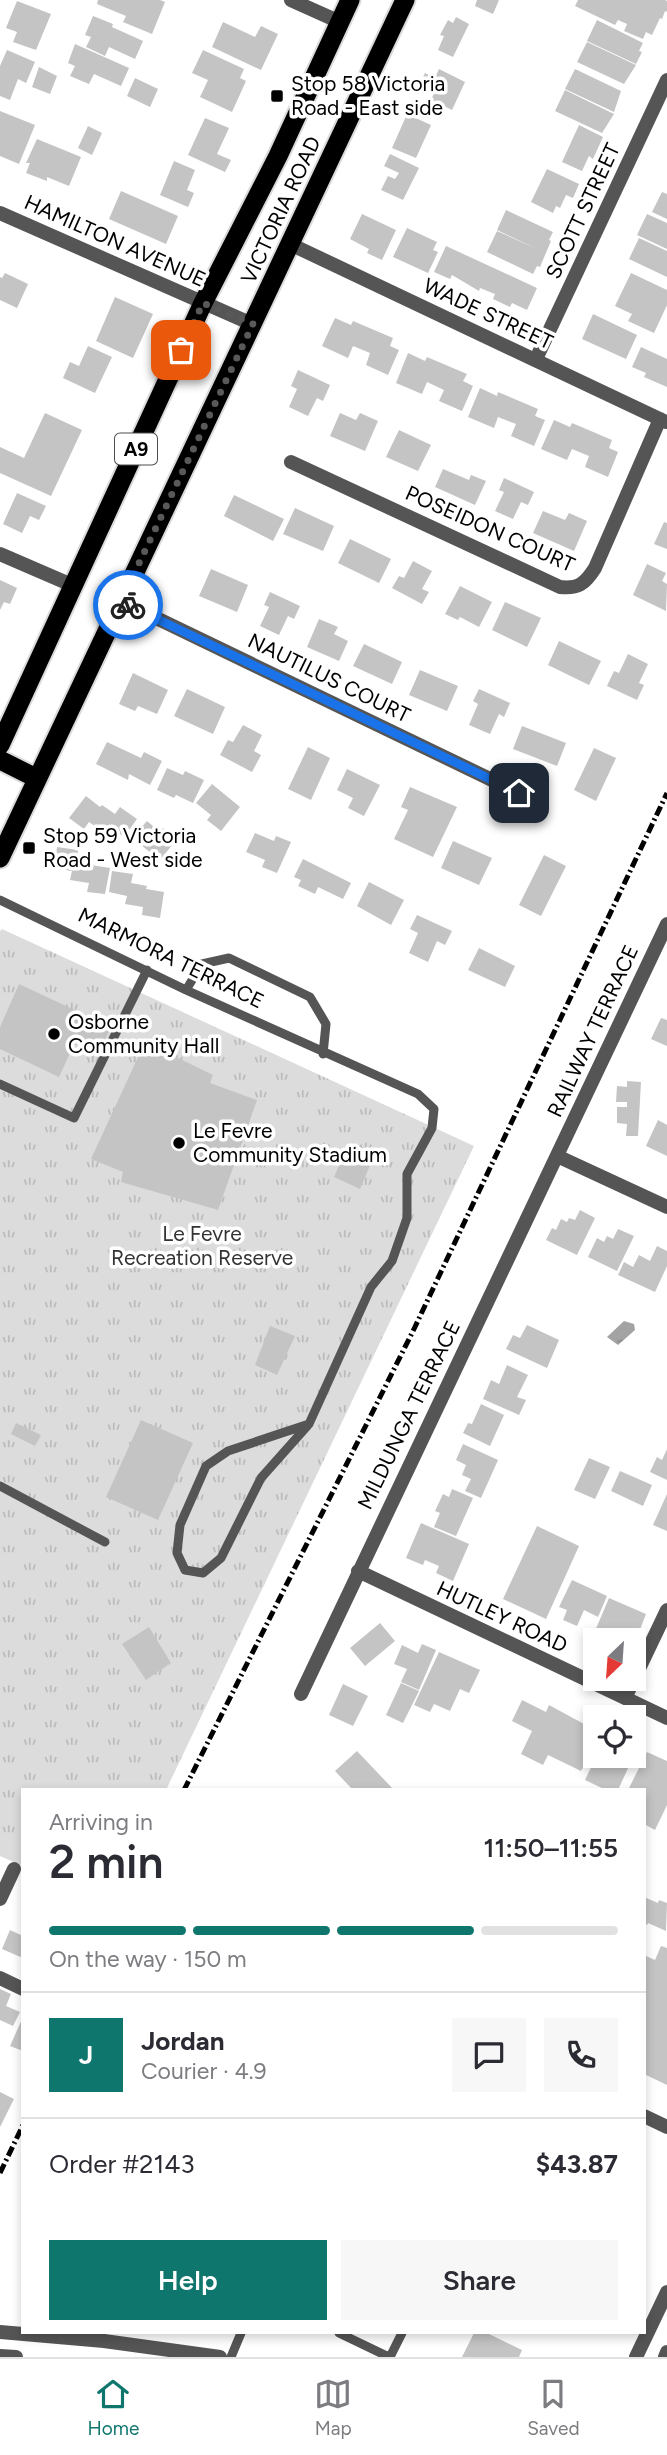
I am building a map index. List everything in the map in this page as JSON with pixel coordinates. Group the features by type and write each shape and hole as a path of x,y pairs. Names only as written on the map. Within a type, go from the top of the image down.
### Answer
{"highway":[{"name":"VICTORIA ROAD","path":"0,745 203,303 278,156 350,0"},
{"name":"VICTORIA ROAD","path":"0,858 405,0"},
{"path":"0,760 36,778"}],"street":[{"path":"291,0 340,22"},
{"name":"SCOTT STREET","path":"536,359 667,80"},
{"name":"HAMILTON AVENUE","path":"0,213 253,324"},
{"name":"WADE STREET","path":"290,244 663,420"},
{"name":"POSEIDON COURT","path":"291,462 560,587 574,589 587,581 595,568 663,420"},
{"path":"0,554 74,586"},
{"name":"NAUTILUS COURT","path":"121,601 519,793"},
{"name":"RAILWAY TERRACE","path":"557,1156 667,924"},
{"path":"557,1156 667,1207"},
{"name":"MILDUNGA TERRACE","path":"301,1694 557,1156"},
{"name":"HUTLEY ROAD","path":"358,1571 667,1718"},
{"path":"625,1698 667,1610"},
{"path":"0,1899 14,1869"},
{"path":"0,1978 21,1988"},
{"path":"646,2117 667,2127"},
{"path":"636,2357 667,2292"},
{"path":"0,2332 21,2334"},
{"path":"23,2334 104,2341 220,2357"},
{"path":"0,2356 16,2357"}],"lane":[{"name":"MARMORA TERRACE","path":"0,900 323,1054 418,1094 434,1109 432,1128 407,1174 407,1218 392,1261 371,1287 309,1424"},
{"path":"186,990 202,964 229,958 310,997 326,1024 323,1054"},
{"path":"0,1084 74,1118 146,970"},
{"path":"309,1424 261,1478 221,1558 203,1573 185,1570 177,1553 180,1525 206,1466 228,1451 309,1424"},
{"path":"0,1486 105,1542"},
{"path":"230,2357 242,2334"},
{"path":"344,2334 390,2357 402,2334"}],"green space":[{"name":"Le Fevre Recreation Reserve","path":"2,929 474,1146 167,1788 21,1788 21,1865 0,1856"}],"water":[{"path":"624,1321 634,1324 635,1330 618,1345 607,1337"}],"building":[{"path":"98,0 165,2 152,34 123,22 126,16 97,4"},
{"path":"477,0 499,0 493,14 475,6"},
{"path":"578,0 665,0 667,12 660,18 652,35 646,32 643,39 624,31 627,24 618,20 615,25 575,6"},
{"path":"17,1 51,14 36,50 13,42 17,32 6,28"},
{"path":"93,16 143,41 135,59 109,47 105,56 86,47 91,37 85,35"},
{"path":"456,17 469,24 453,57 438,50 444,36 440,35 448,20 453,23"},
{"path":"597,20 643,43 636,64 587,41"},
{"path":"223,22 255,37 261,26 278,34 261,70 212,47"},
{"path":"587,42 636,65 624,84 577,62"},
{"path":"75,44 129,68 121,86 94,74 89,84 70,76 75,66 68,63"},
{"path":"7,50 35,62 26,83 18,79 10,100 0,96 0,66"},
{"path":"203,50 244,69 240,78 246,81 232,112 200,97 208,80 192,73"},
{"path":"39,67 57,76 50,94 32,87"},
{"path":"439,69 465,82 452,110 431,100 434,93 419,85 425,73 435,78"},
{"path":"575,69 621,91 614,112 565,89"},
{"path":"135,78 158,89 150,107 127,96"},
{"path":"565,90 614,114 602,133 555,111"},
{"path":"0,111 35,125 19,164 0,156"},
{"path":"407,114 431,125 416,158 392,148"},
{"path":"205,118 229,128 217,154 231,160 225,172 188,155"},
{"path":"579,125 603,137 593,159 589,156 582,171 562,162"},
{"path":"88,126 102,133 92,155 78,148"},
{"path":"37,139 81,157 69,186 47,177 47,181 26,173 30,163 26,163"},
{"path":"390,154 419,168 403,200 381,190 388,176 395,179 399,173 384,166"},
{"path":"174,161 195,170 187,190 194,193 188,207 160,195"},
{"path":"547,169 579,184 573,198 566,195 560,208 556,206 553,213 531,202"},
{"path":"121,191 178,216 166,244 109,219"},
{"path":"662,192 667,194 667,219 652,212"},
{"path":"506,210 553,232 540,267 537,266 533,274 487,252 497,231 537,249 497,230"},
{"path":"362,214 396,230 382,260 367,253 369,249 350,239"},
{"path":"647,214 667,223 667,249 637,235"},
{"path":"407,228 437,242 433,250 438,252 428,273 393,257"},
{"path":"639,238 667,251 667,277 629,259"},
{"path":"446,246 537,288 527,310 512,303 510,307 493,299 495,294 480,288 479,291 452,275 450,279 434,272"},
{"path":"5,273 28,284 17,308 0,300 0,277"},
{"path":"631,273 667,290 667,305 654,333 628,321 632,314 615,306"},
{"path":"115,297 153,314 133,358 96,341"},
{"path":"593,314 637,335 626,359 582,339"},
{"path":"335,318 351,325 353,321 393,338 390,346 399,350 388,375 366,365 370,353 353,346 348,358 322,346"},
{"path":"88,346 112,357 95,393 63,378 70,362 79,366"},
{"path":"641,347 667,359 667,387 644,377 646,373 632,367"},
{"path":"408,353 425,361 427,357 467,374 463,381 473,386 462,411 439,401 444,390 427,382 422,394 396,383"},
{"path":"298,370 330,385 323,401 317,398 308,416 289,407 297,389 291,386"},
{"path":"480,388 497,396 498,392 538,409 535,416 545,420 534,446 511,436 516,424 498,417 494,428 468,417"},
{"path":"45,413 82,430 51,496 0,473 0,447 24,458"},
{"path":"340,413 356,420 360,413 378,421 365,451 330,436"},
{"path":"554,420 570,427 572,423 612,440 609,448 618,452 608,477 585,467 589,456 572,449 567,460 541,449"},
{"path":"399,430 431,445 418,471 386,457"},
{"path":"443,469 469,480 471,475 486,481 475,505 435,487"},
{"path":"504,478 534,492 528,505 521,502 513,519 495,511 504,492 499,490"},
{"path":"17,493 46,506 39,520 30,516 22,533 3,524"},
{"path":"234,495 284,519 273,541 224,516"},
{"path":"295,508 334,526 323,551 283,534"},
{"path":"543,511 565,520 569,513 587,521 574,551 533,533"},
{"path":"664,522 667,523 667,549 654,544"},
{"path":"350,539 391,559 379,583 338,563"},
{"path":"413,561 432,571 422,589 429,592 422,604 392,588 399,576 404,578"},
{"path":"647,564 666,573 662,581 667,584 666,611 633,595"},
{"path":"211,569 248,585 237,612 199,596"},
{"path":"0,580 17,588 10,604 4,602 0,610"},
{"path":"460,586 492,602 479,627 460,617 458,620 445,614"},
{"path":"270,592 300,606 294,619 288,616 279,635 260,626 269,607 264,605"},
{"path":"505,602 541,618 527,647 492,630"},
{"path":"319,619 338,627 334,634 348,641 339,661 307,647"},
{"path":"559,641 601,661 589,685 548,665"},
{"path":"364,644 402,662 392,684 353,666"},
{"path":"628,654 648,664 639,683 644,685 637,700 607,686 614,671 619,673"},
{"path":"420,670 458,686 447,711 409,695"},
{"path":"133,673 168,690 157,714 138,706 135,711 119,704"},
{"path":"187,689 225,707 213,734 174,716"},
{"path":"479,689 510,703 504,717 499,714 490,734 469,725 478,704 473,701"},
{"path":"243,725 262,735 254,751 261,755 252,772 220,755 228,740 233,742"},
{"path":"522,726 566,743 557,766 513,749"},
{"path":"107,742 141,758 144,752 162,761 150,785 129,774 128,780 96,764"},
{"path":"308,747 330,758 311,800 288,789"},
{"path":"594,748 616,758 596,801 574,790"},
{"path":"167,768 183,775 185,771 204,780 193,803 157,790"},
{"path":"347,769 380,785 364,816 348,808 353,798 337,790"},
{"path":"212,784 240,807 221,831 207,820 211,815 196,803"},
{"path":"410,787 457,807 433,857 394,839 408,810 401,807"},
{"path":"86,796 115,814 120,807 137,819 124,837 109,826 104,833 89,822 84,829 69,818"},
{"path":"147,821 160,832 163,828 177,839 160,860 132,838"},
{"path":"255,833 274,841 276,836 291,842 277,873 262,867 265,860 246,852"},
{"path":"453,841 492,858 479,885 441,868"},
{"path":"57,847 78,850 77,859 92,862 91,865 110,868 105,894 87,892 89,883 70,880 72,871 54,868"},
{"path":"544,855 566,866 541,916 519,905"},
{"path":"303,859 351,883 343,899 318,887 315,894 298,886 301,880 294,877"},
{"path":"112,871 133,874 131,883 164,892 160,918 142,915 143,907 125,904 127,896 109,892"},
{"path":"369,882 404,900 391,925 357,906"},
{"path":"417,915 452,931 445,945 437,941 428,962 409,953 418,933 410,929"},
{"path":"479,948 515,966 505,987 468,970"},
{"name":"Osborne Community Hall","path":"19,984 111,1027 100,1051 76,1040 59,1077 0,1049 0,1027"},
{"path":"661,1018 667,1020 667,1046 651,1039"},
{"path":"145,1042 213,1075 210,1083 257,1100 218,1210 121,1182 123,1172 91,1159"},
{"path":"627,1081 641,1082 638,1136 626,1136 627,1124 617,1123 617,1107 627,1107 627,1102 616,1102 617,1086 627,1087"},
{"path":"658,1120 667,1125 667,1156 646,1146"},
{"path":"348,1145 374,1156 360,1189 334,1177"},
{"path":"580,1210 595,1218 577,1255 546,1240 552,1228 556,1230 561,1219 567,1222 569,1218 575,1220"},
{"path":"618,1229 634,1236 617,1271 588,1257 597,1238 604,1242 607,1236 613,1239"},
{"path":"657,1246 667,1251 667,1266 655,1292 618,1275 624,1262 633,1267 639,1255 650,1261"},
{"path":"527,1325 559,1340 547,1368 506,1349 513,1335 520,1338"},
{"path":"270,1326 295,1336 277,1375 255,1365"},
{"path":"507,1365 528,1375 517,1397 526,1400 519,1415 483,1399 491,1380 499,1384"},
{"path":"481,1404 504,1415 490,1446 463,1433 468,1423 472,1424"},
{"path":"141,1420 193,1443 158,1520 106,1497"},
{"path":"16,1423 41,1435 35,1446 11,1434"},
{"path":"463,1444 498,1460 481,1498 465,1491 471,1479 462,1475 466,1465 456,1460"},
{"path":"667,1449 667,1480 650,1472 657,1457 662,1460"},
{"path":"589,1458 610,1467 595,1499 574,1490"},
{"path":"620,1471 652,1485 643,1506 611,1491"},
{"path":"452,1489 473,1498 456,1536 434,1527 440,1513 435,1511 443,1494 449,1497"},
{"path":"667,1494 667,1531 653,1525"},
{"path":"421,1523 469,1544 453,1581 436,1573 439,1566 425,1560 423,1565 406,1558"},
{"path":"537,1526 579,1546 546,1619 503,1599"},
{"path":"572,1580 607,1596 598,1617 584,1610 577,1626 563,1620 567,1610 559,1607"},
{"path":"609,1598 646,1614 641,1628 596,1628"},
{"path":"380,1623 395,1641 365,1666 350,1648"},
{"path":"149,1627 171,1663 146,1680 122,1644"},
{"path":"422,1644 436,1650 419,1690 401,1682 407,1669 394,1664 402,1645 418,1653"},
{"path":"439,1652 480,1670 469,1693 460,1689 450,1711 434,1704 430,1712 414,1705"},
{"path":"401,1683 419,1691 403,1723 386,1715"},
{"path":"343,1684 368,1696 353,1726 329,1715"},
{"path":"522,1700 546,1712 549,1705 583,1723 581,1771 548,1755 543,1765 521,1754 532,1731 512,1721"},
{"path":"357,1751 392,1788 351,1788 335,1771"},
{"path":"647,1752 667,1761 667,1805 655,1830 646,1825 646,1788 629,1788 639,1768 646,1768"},
{"path":"591,1768 628,1768 619,1788 602,1788 585,1780"},
{"path":"646,1898 658,1903 659,1900 667,1903 666,1931 648,1923 647,1925"},
{"path":"10,1930 21,1935 21,1957 2,1949"},
{"path":"661,1946 667,1948 667,2085 646,2075 646,1956 655,1960"},
{"path":"0,1989 11,1994 6,2006 20,2012 13,2026 0,2020"},
{"path":"21,2021 21,2050 10,2046"},
{"path":"0,2092 14,2099 0,2127"},
{"path":"474,2334 489,2334 522,2350 519,2357 462,2357"}],"railway":[{"path":"185,1788 414,1329 667,793"},
{"path":"0,2173 21,2129"}],"way so far":[{"path":"128,605 121,601 253,324 203,303 181,350"}],"place":[{"name":"Stop 58 Victoria Road - East side","path":"277,96"},
{"name":"Stop 59 Victoria Road - West side","path":"29,848"},
{"name":"Osborne Community Hall","path":"54,1034"},
{"name":"Le Fevre Community Stadium","path":"179,1143"}],"route":[{"path":"128,605 519,793"}]}
